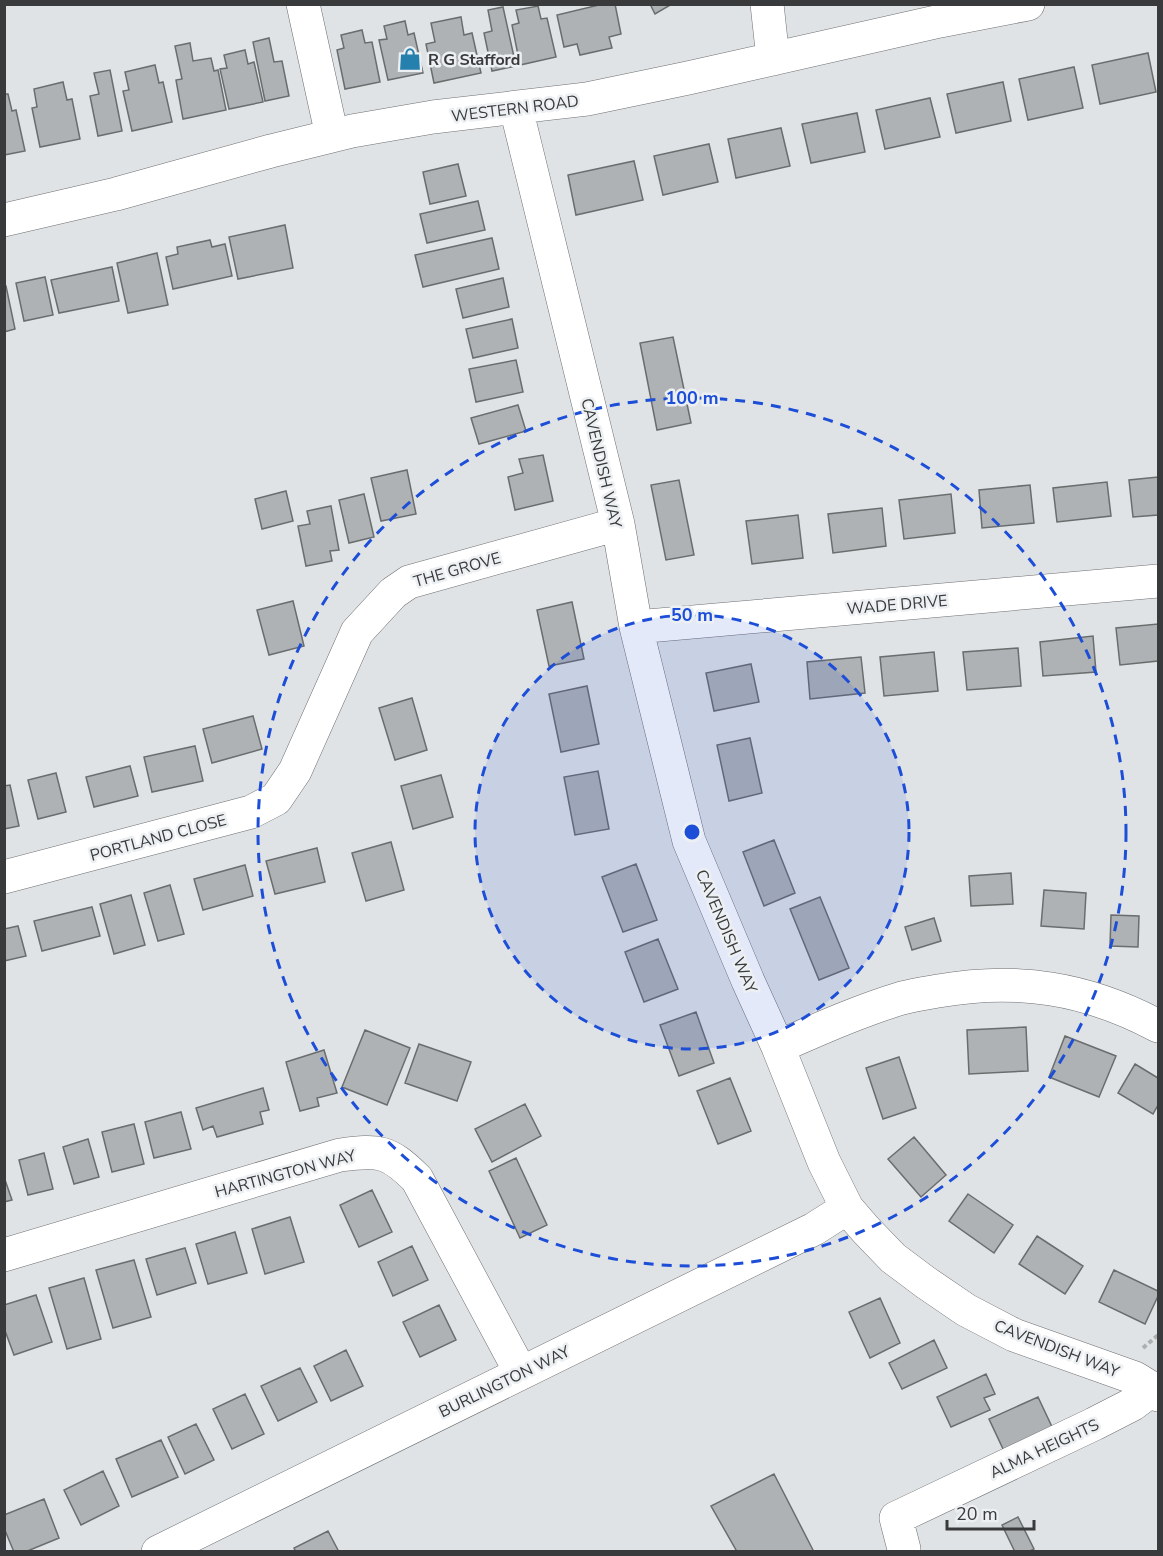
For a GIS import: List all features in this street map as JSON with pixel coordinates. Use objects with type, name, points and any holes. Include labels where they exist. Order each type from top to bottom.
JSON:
[{"type":"street","points":[[303,4],[332,136]]},
{"type":"street","points":[[767,4],[773,59]]},
{"type":"street","name":"WESTERN ROAD","points":[[4,220],[116,194],[250,156],[332,136],[433,117],[587,99],[940,21],[1028,4]]},
{"type":"street","name":"CAVENDISH WAY","points":[[516,108],[618,524],[636,627],[689,841],[778,1047],[824,1162],[847,1208],[893,1258],[925,1282],[966,1310],[1014,1335],[1135,1378],[1156,1392]]},
{"type":"street","name":"THE GROVE","points":[[295,771],[357,632],[393,593],[409,582],[618,524]]},
{"type":"street","name":"WADE DRIVE","points":[[636,627],[1158,581]]},
{"type":"street","name":"PORTLAND CLOSE","points":[[4,877],[251,812],[276,799],[295,771]]},
{"type":"street","points":[[778,1047],[836,1022],[904,997],[972,986],[1054,988],[1111,1004],[1158,1026]]},
{"type":"street","name":"HARTINGTON WAY","points":[[4,1255],[340,1155],[380,1152],[399,1162],[417,1179],[521,1373]]},
{"type":"street","name":"BURLINGTON WAY","points":[[158,1551],[814,1229],[847,1208]]},
{"type":"street","name":"ALMA HEIGHTS","points":[[904,1549],[896,1518],[1156,1392]]},
{"type":"building","points":[[603,4],[615,4],[621,34],[609,37],[612,48],[580,55],[577,44],[564,47],[557,15]]},
{"type":"building","points":[[650,4],[672,4],[655,14]]},
{"type":"building","points":[[538,6],[541,19],[547,18],[556,57],[520,65],[512,25],[519,23],[516,10]]},
{"type":"building","points":[[503,7],[516,66],[492,71],[484,33],[492,31],[488,10]]},
{"type":"building","points":[[461,17],[464,35],[472,33],[481,73],[434,83],[426,44],[435,42],[431,23]]},
{"type":"building","points":[[405,21],[408,35],[414,33],[423,73],[388,80],[379,40],[387,39],[384,26]]},
{"type":"building","points":[[362,30],[365,43],[372,42],[380,82],[345,89],[337,50],[344,48],[341,35]]},
{"type":"building","points":[[269,38],[274,62],[282,61],[289,96],[265,101],[253,42]]},
{"type":"building","points":[[190,43],[193,61],[211,58],[214,71],[218,70],[226,110],[183,119],[176,80],[182,79],[175,46]]},
{"type":"building","points":[[245,50],[248,64],[254,62],[263,102],[229,109],[220,69],[227,68],[224,55]]},
{"type":"building","points":[[1148,53],[1156,92],[1100,104],[1092,65]]},
{"type":"building","points":[[155,65],[159,83],[163,82],[172,122],[132,131],[123,91],[129,90],[125,72]]},
{"type":"building","points":[[1074,67],[1083,108],[1028,120],[1019,79]]},
{"type":"building","points":[[110,70],[122,131],[98,136],[90,96],[99,94],[94,73]]},
{"type":"building","points":[[63,82],[67,100],[72,99],[80,139],[40,147],[32,108],[37,107],[34,89]]},
{"type":"building","points":[[1003,82],[1011,121],[956,133],[947,94]]},
{"type":"building","points":[[4,94],[8,94],[12,111],[16,110],[25,151],[4,155]]},
{"type":"building","points":[[930,98],[940,137],[885,149],[876,110]]},
{"type":"building","points":[[857,113],[865,152],[811,163],[802,124]]},
{"type":"building","points":[[781,128],[790,166],[736,178],[728,139]]},
{"type":"building","points":[[709,144],[718,182],[663,195],[654,156]]},
{"type":"building","points":[[634,161],[643,200],[576,215],[568,175]]},
{"type":"building","points":[[458,164],[466,196],[430,204],[423,172]]},
{"type":"building","points":[[478,201],[485,230],[427,243],[420,214]]},
{"type":"building","points":[[285,225],[293,268],[238,279],[229,237]]},
{"type":"building","points":[[492,238],[499,269],[423,287],[415,255]]},
{"type":"building","points":[[210,240],[212,247],[225,244],[232,276],[173,289],[166,257],[178,254],[177,247]]},
{"type":"building","points":[[157,253],[168,305],[128,313],[117,263]]},
{"type":"building","points":[[112,267],[119,301],[59,313],[51,280]]},
{"type":"building","points":[[45,277],[53,315],[24,321],[16,283]]},
{"type":"building","points":[[503,278],[509,307],[463,318],[456,289]]},
{"type":"building","points":[[4,286],[6,286],[15,329],[4,332]]},
{"type":"building","points":[[512,319],[518,348],[473,358],[466,329]]},
{"type":"building","points":[[673,337],[691,423],[657,430],[640,343]]},
{"type":"building","points":[[516,360],[523,392],[476,402],[469,369]]},
{"type":"building","points":[[518,405],[526,431],[479,444],[471,418]]},
{"type":"building","points":[[543,455],[553,501],[515,510],[508,477],[523,473],[519,459]]},
{"type":"building","points":[[407,470],[416,514],[381,521],[371,478]]},
{"type":"building","points":[[1158,477],[1158,515],[1133,517],[1129,480]]},
{"type":"building","points":[[679,480],[694,555],[666,560],[651,485]]},
{"type":"building","points":[[1107,482],[1111,516],[1057,522],[1053,488]]},
{"type":"building","points":[[1030,485],[1034,523],[982,528],[979,490]]},
{"type":"building","points":[[286,491],[293,521],[262,529],[255,499]]},
{"type":"building","points":[[364,494],[374,537],[349,543],[339,500]]},
{"type":"building","points":[[951,494],[955,533],[904,539],[899,500]]},
{"type":"building","points":[[331,506],[339,550],[330,551],[332,561],[306,566],[298,526],[310,524],[307,511]]},
{"type":"building","points":[[882,508],[886,546],[833,553],[828,514]]},
{"type":"building","points":[[798,515],[803,558],[752,564],[746,521]]},
{"type":"building","points":[[293,601],[304,646],[269,655],[257,610]]},
{"type":"building","points":[[572,602],[584,659],[549,666],[537,610]]},
{"type":"building","points":[[1158,624],[1158,661],[1120,665],[1116,628]]},
{"type":"building","points":[[1093,636],[1096,672],[1043,676],[1040,642]]},
{"type":"building","points":[[1018,648],[1021,686],[967,690],[963,652]]},
{"type":"building","points":[[934,652],[938,691],[884,696],[880,657]]},
{"type":"building","points":[[861,657],[865,693],[810,699],[807,662]]},
{"type":"building","points":[[751,664],[759,702],[714,711],[706,673]]},
{"type":"building","points":[[587,686],[599,744],[561,752],[549,694]]},
{"type":"building","points":[[412,698],[427,750],[395,760],[379,708]]},
{"type":"building","points":[[253,716],[262,749],[212,763],[203,729]]},
{"type":"building","points":[[750,738],[762,793],[729,801],[717,745]]},
{"type":"building","points":[[195,746],[203,781],[152,792],[144,757]]},
{"type":"building","points":[[130,766],[138,796],[94,807],[86,777]]},
{"type":"building","points":[[598,771],[609,829],[575,835],[564,777]]},
{"type":"building","points":[[56,773],[66,812],[38,819],[28,780]]},
{"type":"building","points":[[441,775],[453,817],[413,829],[401,786]]},
{"type":"building","points":[[10,785],[19,826],[4,829],[4,786]]},
{"type":"building","points":[[774,840],[795,893],[764,906],[743,852]]},
{"type":"building","points":[[391,842],[404,890],[366,901],[352,853]]},
{"type":"building","points":[[317,848],[325,882],[275,894],[266,861]]},
{"type":"building","points":[[636,864],[657,920],[623,932],[602,877]]},
{"type":"building","points":[[245,865],[253,896],[203,910],[194,879]]},
{"type":"building","points":[[1011,873],[1013,904],[971,906],[969,876]]},
{"type":"building","points":[[170,885],[184,934],[158,941],[144,893]]},
{"type":"building","points":[[1044,890],[1086,893],[1084,929],[1041,926]]},
{"type":"building","points":[[131,895],[145,945],[114,954],[100,904]]},
{"type":"building","points":[[820,897],[849,968],[819,980],[790,909]]},
{"type":"building","points":[[92,907],[100,936],[42,951],[34,921]]},
{"type":"building","points":[[1111,915],[1139,916],[1138,947],[1110,946]]},
{"type":"building","points":[[934,918],[941,941],[912,950],[905,927]]},
{"type":"building","points":[[18,926],[26,956],[4,961],[4,929]]},
{"type":"building","points":[[658,939],[678,989],[644,1002],[625,952]]},
{"type":"building","points":[[696,1012],[714,1063],[679,1076],[660,1025]]},
{"type":"building","points":[[1026,1027],[1028,1071],[969,1074],[967,1030]]},
{"type":"building","points":[[365,1030],[410,1048],[387,1105],[342,1087]]},
{"type":"building","points":[[1065,1036],[1116,1056],[1099,1097],[1049,1077]]},
{"type":"building","points":[[419,1044],[471,1062],[457,1101],[405,1083]]},
{"type":"building","points":[[324,1050],[337,1093],[317,1098],[319,1106],[300,1111],[286,1062]]},
{"type":"building","points":[[899,1057],[916,1108],[883,1119],[866,1068]]},
{"type":"building","points":[[1135,1064],[1158,1078],[1158,1105],[1153,1114],[1118,1093]]},
{"type":"building","points":[[730,1078],[751,1131],[718,1144],[697,1091]]},
{"type":"building","points":[[263,1088],[269,1110],[260,1112],[263,1124],[217,1137],[213,1126],[203,1130],[196,1108]]},
{"type":"building","points":[[525,1104],[541,1136],[492,1162],[475,1129]]},
{"type":"building","points":[[181,1112],[191,1149],[154,1158],[145,1122]]},
{"type":"building","points":[[134,1124],[144,1164],[112,1172],[102,1132]]},
{"type":"building","points":[[914,1137],[946,1175],[921,1197],[888,1159]]},
{"type":"building","points":[[88,1139],[99,1177],[74,1184],[63,1147]]},
{"type":"building","points":[[44,1153],[53,1189],[28,1195],[19,1160]]},
{"type":"building","points":[[516,1158],[547,1225],[520,1238],[489,1171]]},
{"type":"building","points":[[4,1177],[12,1200],[4,1202]]},
{"type":"building","points":[[372,1190],[392,1232],[359,1247],[340,1205]]},
{"type":"building","points":[[968,1194],[1013,1225],[994,1253],[949,1221]]},
{"type":"building","points":[[290,1217],[304,1262],[265,1274],[252,1229]]},
{"type":"building","points":[[235,1232],[247,1273],[208,1284],[196,1244]]},
{"type":"building","points":[[1037,1236],[1083,1266],[1065,1294],[1019,1264]]},
{"type":"building","points":[[412,1246],[428,1280],[393,1296],[378,1262]]},
{"type":"building","points":[[185,1248],[196,1283],[157,1295],[146,1259]]},
{"type":"building","points":[[134,1260],[151,1317],[113,1328],[96,1270]]},
{"type":"building","points":[[1114,1270],[1158,1291],[1158,1296],[1145,1324],[1099,1302]]},
{"type":"building","points":[[84,1278],[101,1339],[67,1349],[49,1288]]},
{"type":"building","points":[[36,1295],[52,1342],[14,1355],[4,1328],[4,1305]]},
{"type":"building","points":[[880,1298],[900,1343],[870,1358],[849,1312]]},
{"type":"building","points":[[439,1305],[456,1340],[420,1357],[403,1322]]},
{"type":"building","points":[[934,1340],[947,1368],[902,1389],[889,1363]]},
{"type":"building","points":[[346,1350],[363,1386],[331,1401],[314,1366]]},
{"type":"building","points":[[300,1368],[317,1402],[278,1421],[261,1386]]},
{"type":"building","points":[[986,1374],[995,1394],[984,1398],[990,1410],[951,1427],[937,1397]]},
{"type":"building","points":[[245,1394],[264,1434],[232,1449],[213,1409]]},
{"type":"building","points":[[1038,1397],[1053,1429],[1004,1451],[989,1419]]},
{"type":"building","points":[[196,1424],[214,1460],[185,1474],[168,1437]]},
{"type":"building","points":[[161,1440],[178,1477],[132,1497],[116,1459]]},
{"type":"building","points":[[103,1471],[119,1506],[81,1525],[64,1490]]},
{"type":"building","points":[[774,1474],[814,1552],[732,1552],[736,1550],[711,1506]]},
{"type":"building","points":[[44,1499],[59,1538],[25,1552],[14,1552],[4,1528],[4,1515]]},
{"type":"building","points":[[1018,1517],[1034,1549],[1028,1552],[1015,1552],[1002,1525]]},
{"type":"building","points":[[328,1531],[339,1552],[296,1552],[294,1548]]},
{"type":"place","name":"R G Stafford","points":[[410,59]]}]
